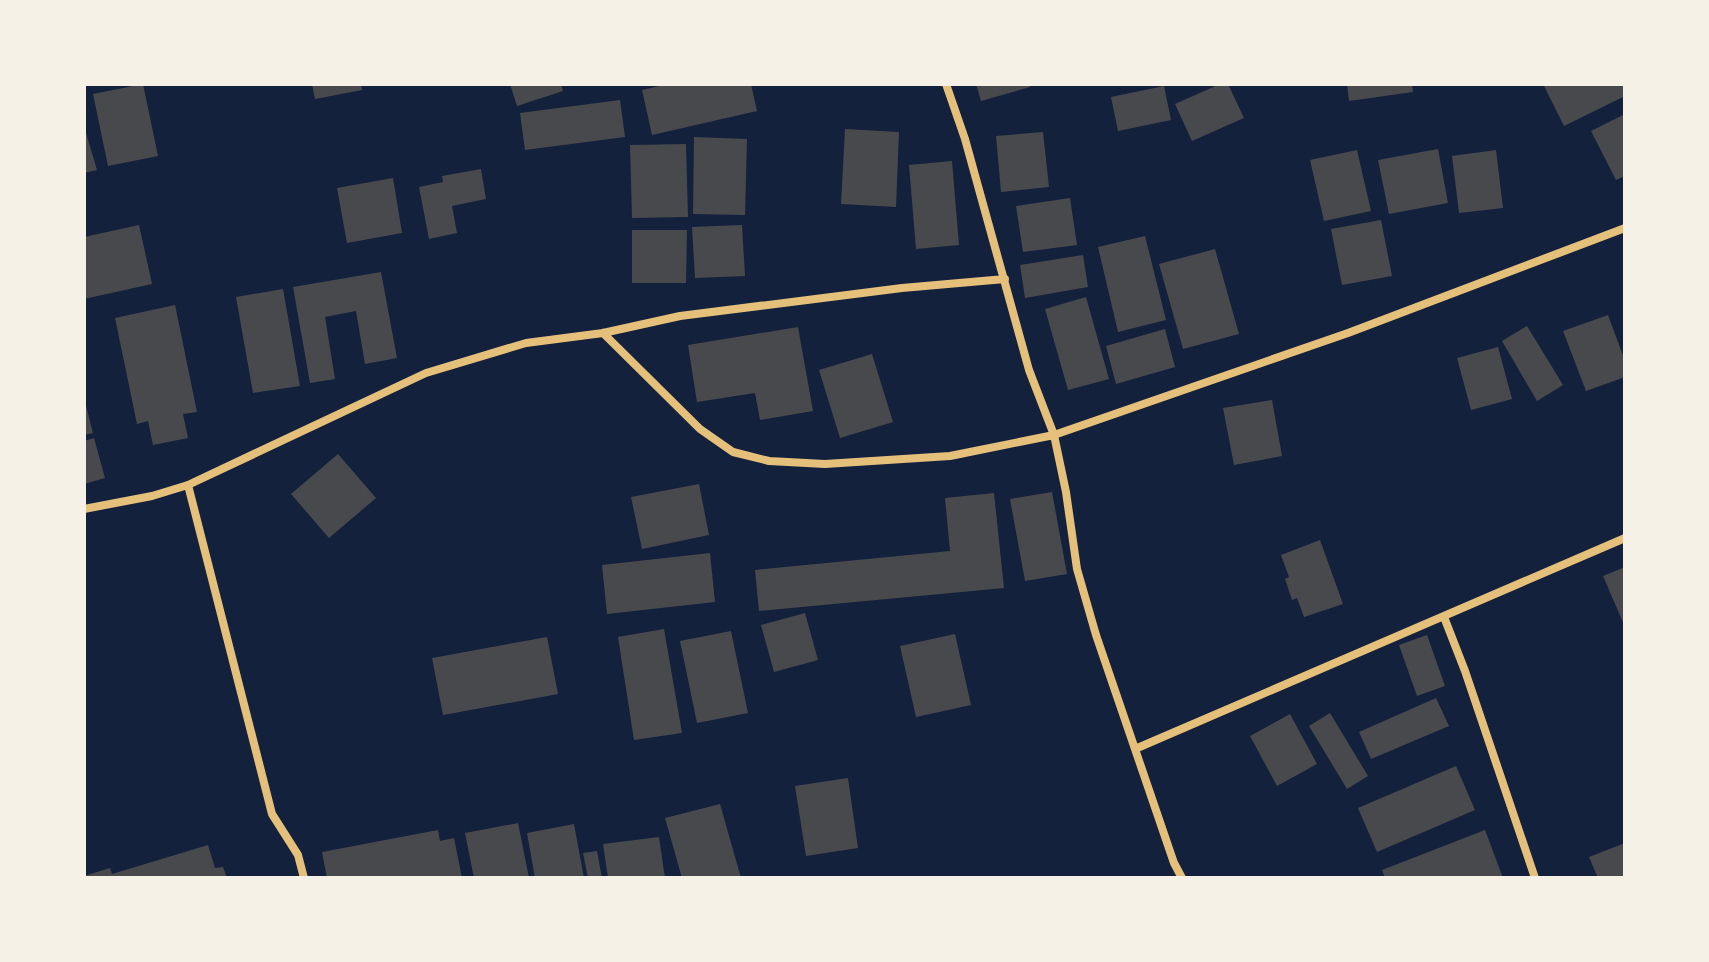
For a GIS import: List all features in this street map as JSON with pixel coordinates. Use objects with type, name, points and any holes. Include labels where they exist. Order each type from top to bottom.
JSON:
[{"type":"street","points":[[946,84],[965,139],[1029,370],[1054,435],[1077,569],[1135,749],[1182,878]]},
{"type":"street","points":[[603,333],[700,429],[733,452],[769,461],[825,464],[950,456],[1054,435],[1348,333],[1625,228]]},
{"type":"street","points":[[84,509],[152,496],[188,485],[426,373],[526,343],[603,333],[680,316],[902,288],[1005,279]]},
{"type":"street","points":[[188,485],[272,814],[298,855],[304,878]]},
{"type":"street","points":[[1135,749],[1625,538]]},
{"type":"street","points":[[1444,617],[1535,878]]},
{"type":"building","points":[[143,84],[158,156],[108,166],[93,94]]},
{"type":"building","points":[[312,84],[361,84],[362,90],[315,99]]},
{"type":"building","points":[[510,84],[561,84],[563,91],[517,106]]},
{"type":"building","points":[[668,84],[751,84],[757,111],[652,135],[642,90]]},
{"type":"building","points":[[976,84],[1029,84],[1030,87],[981,101]]},
{"type":"building","points":[[1220,84],[1228,84],[1244,118],[1192,141],[1175,104]]},
{"type":"building","points":[[1347,84],[1412,84],[1413,92],[1349,101]]},
{"type":"building","points":[[1543,84],[1625,84],[1625,96],[1564,126]]},
{"type":"building","points":[[1164,86],[1171,120],[1118,131],[1111,97]]},
{"type":"building","points":[[620,100],[625,137],[525,150],[520,113]]},
{"type":"building","points":[[1625,114],[1625,176],[1616,180],[1591,131]]},
{"type":"building","points":[[84,126],[97,170],[84,173]]},
{"type":"building","points":[[845,129],[899,132],[896,207],[841,204]]},
{"type":"building","points":[[1043,132],[1049,187],[1001,192],[996,136]]},
{"type":"building","points":[[694,137],[747,139],[745,215],[693,214]]},
{"type":"building","points":[[686,144],[688,217],[632,218],[630,145]]},
{"type":"building","points":[[1438,149],[1448,203],[1389,214],[1378,160]]},
{"type":"building","points":[[1357,150],[1371,211],[1324,221],[1310,160]]},
{"type":"building","points":[[1496,150],[1503,208],[1459,213],[1452,156]]},
{"type":"building","points":[[952,161],[959,245],[916,249],[909,165]]},
{"type":"building","points":[[481,169],[486,199],[452,206],[457,233],[429,239],[419,187],[443,182],[442,176]]},
{"type":"building","points":[[393,178],[402,233],[347,243],[337,188]]},
{"type":"building","points":[[1070,198],[1077,245],[1023,252],[1016,206]]},
{"type":"building","points":[[1381,220],[1392,276],[1342,285],[1331,229]]},
{"type":"building","points":[[139,225],[152,284],[84,299],[84,237]]},
{"type":"building","points":[[742,225],[745,276],[695,278],[692,227]]},
{"type":"building","points":[[632,230],[687,230],[686,283],[632,283]]},
{"type":"building","points":[[1145,236],[1166,320],[1118,332],[1098,247]]},
{"type":"building","points":[[1215,249],[1239,334],[1183,349],[1159,264]]},
{"type":"building","points":[[1083,255],[1088,287],[1025,298],[1020,265]]},
{"type":"building","points":[[381,272],[397,358],[365,364],[356,311],[325,317],[335,379],[310,383],[293,287]]},
{"type":"building","points":[[283,289],[300,386],[253,393],[236,297]]},
{"type":"building","points":[[1086,297],[1109,379],[1068,390],[1045,309]]},
{"type":"building","points":[[175,305],[197,412],[183,414],[188,438],[153,445],[148,421],[137,424],[115,318]]},
{"type":"building","points":[[1608,315],[1625,361],[1625,377],[1586,391],[1563,331]]},
{"type":"building","points":[[1527,326],[1563,385],[1537,401],[1502,341]]},
{"type":"building","points":[[798,327],[813,411],[760,420],[755,393],[697,402],[688,345]]},
{"type":"building","points":[[1165,329],[1175,367],[1116,384],[1106,346]]},
{"type":"building","points":[[1498,347],[1512,399],[1471,410],[1457,358]]},
{"type":"building","points":[[872,354],[893,422],[840,438],[819,370]]},
{"type":"building","points":[[84,398],[93,433],[84,435]]},
{"type":"building","points":[[1272,400],[1282,456],[1234,465],[1223,408]]},
{"type":"building","points":[[94,438],[105,478],[84,484],[84,441]]},
{"type":"building","points":[[338,454],[376,498],[329,538],[291,494]]},
{"type":"building","points":[[699,484],[709,535],[642,549],[631,497]]},
{"type":"building","points":[[1052,492],[1067,574],[1025,581],[1010,499]]},
{"type":"building","points":[[994,493],[1004,588],[759,611],[755,570],[950,551],[945,498]]},
{"type":"building","points":[[1320,540],[1343,604],[1304,617],[1297,598],[1292,600],[1285,579],[1289,577],[1281,555]]},
{"type":"building","points":[[710,553],[715,602],[607,614],[602,565]]},
{"type":"building","points":[[1625,567],[1625,627],[1603,576]]},
{"type":"building","points":[[805,613],[818,660],[774,672],[761,625]]},
{"type":"building","points":[[664,629],[682,733],[634,740],[618,637]]},
{"type":"building","points":[[731,631],[748,713],[697,723],[680,641]]},
{"type":"building","points":[[955,634],[971,705],[916,717],[900,646]]},
{"type":"building","points":[[1427,635],[1445,686],[1417,696],[1399,645]]},
{"type":"building","points":[[547,637],[558,694],[443,715],[432,658]]},
{"type":"building","points":[[1436,698],[1449,726],[1371,759],[1359,732]]},
{"type":"building","points":[[1330,713],[1368,776],[1347,789],[1309,726]]},
{"type":"building","points":[[1290,714],[1317,764],[1277,786],[1250,736]]},
{"type":"building","points":[[1456,766],[1475,810],[1377,852],[1358,808]]},
{"type":"building","points":[[848,778],[858,848],[806,856],[795,786]]},
{"type":"building","points":[[720,804],[741,878],[682,878],[665,818]]},
{"type":"building","points":[[518,823],[529,878],[474,878],[465,833]]},
{"type":"building","points":[[574,824],[584,878],[535,878],[527,833]]},
{"type":"building","points":[[438,830],[440,841],[454,838],[462,878],[327,878],[322,852]]},
{"type":"building","points":[[1485,830],[1503,878],[1385,878],[1382,870]]},
{"type":"building","points":[[659,837],[665,878],[608,878],[603,844]]},
{"type":"building","points":[[1625,843],[1625,878],[1598,878],[1589,857]]},
{"type":"building","points":[[208,845],[215,868],[223,867],[227,878],[84,878],[110,868],[112,874]]},
{"type":"building","points":[[597,851],[602,878],[588,878],[583,853]]}]
